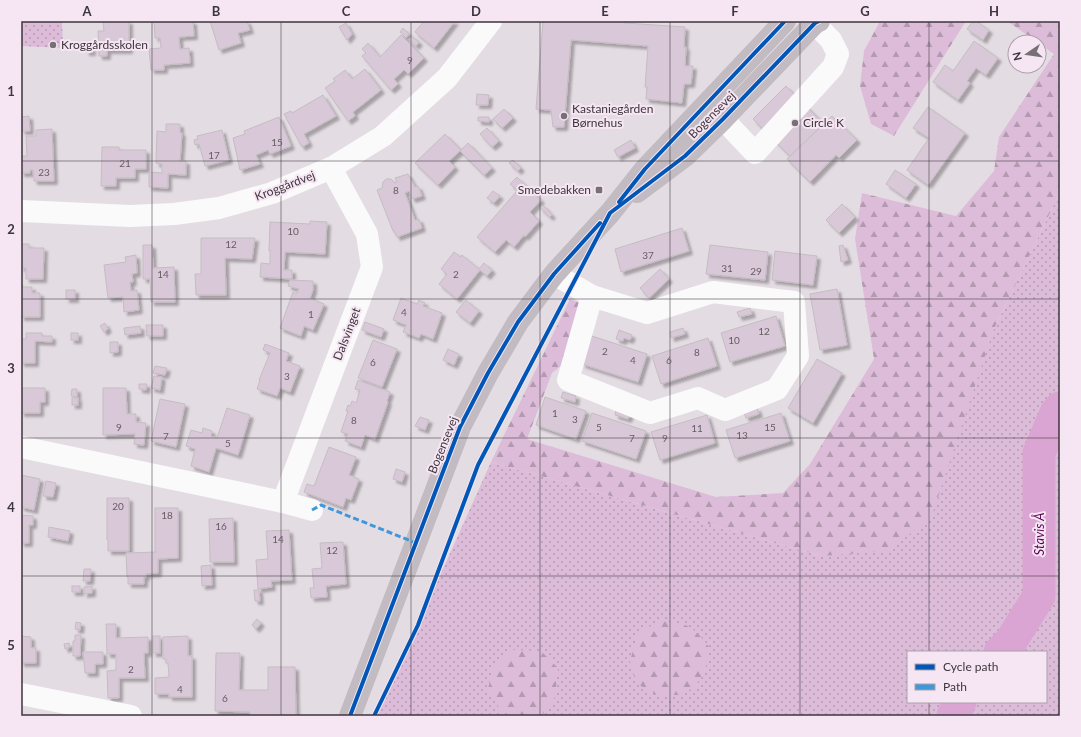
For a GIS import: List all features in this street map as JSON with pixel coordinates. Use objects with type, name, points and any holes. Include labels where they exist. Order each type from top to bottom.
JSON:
[{"type":"main road","name":"Bogensevej","points":[[350,716],[460,428],[488,373],[518,322],[554,274],[610,213],[645,169],[785,21]]},
{"type":"main road","name":"Bogensevej","points":[[610,213],[685,156],[723,119],[816,22]]},
{"type":"street","name":"Kroggårdvej","points":[[21,211],[130,216],[174,214],[219,208],[272,193],[331,168],[383,136],[447,78],[491,21]]},
{"type":"street","points":[[723,119],[755,153],[833,68],[838,54],[831,40],[816,22]]},
{"type":"street","name":"Dalsvinget","points":[[283,502],[372,267],[367,234],[331,168]]},
{"type":"street","points":[[554,274],[592,296],[647,312],[713,292],[794,302],[798,356],[777,389],[724,410],[698,398],[650,413],[568,380],[592,296]]},
{"type":"street","points":[[21,448],[283,502],[312,510]]},
{"type":"street","points":[[21,694],[131,716]]},
{"type":"green space","points":[[21,21],[62,21],[63,48],[21,46]]},
{"type":"green space","points":[[880,21],[966,21],[894,136],[871,124],[860,86],[864,51]]},
{"type":"green space","points":[[1007,21],[1060,21],[1060,192],[994,329],[931,518],[887,551],[821,556],[491,462],[570,299],[582,304],[562,365],[552,373],[527,439],[716,497],[783,493],[810,464],[874,359],[855,239],[862,193],[956,216],[994,171],[999,137],[1041,74],[1047,74],[1047,65],[1054,54],[1047,49],[1047,34],[1026,34]]},
{"type":"green space","points":[[1060,192],[1060,716],[377,716],[491,462],[821,556],[994,329]]},
{"type":"green space","points":[[660,621],[688,626],[698,634],[709,647],[706,669],[694,688],[677,695],[656,695],[636,683],[630,661],[638,633]]},
{"type":"green space","points":[[513,650],[541,651],[558,668],[555,697],[542,715],[516,716],[501,711],[488,689],[493,668]]},
{"type":"building","points":[[103,21],[129,21],[129,50],[107,50],[107,56],[99,56],[98,31],[104,31]]},
{"type":"building","points":[[154,21],[193,21],[194,36],[179,37],[180,49],[189,48],[190,63],[164,65],[164,70],[151,70],[149,49],[161,48],[160,38],[155,38]]},
{"type":"building","points":[[210,21],[247,21],[250,30],[238,33],[241,43],[219,50]]},
{"type":"building","points":[[424,21],[455,21],[434,48],[415,32]]},
{"type":"building","points":[[543,21],[625,21],[625,23],[685,27],[685,66],[693,66],[691,84],[684,84],[682,103],[646,99],[647,87],[645,87],[648,46],[571,40],[564,127],[553,127],[551,110],[536,109]]},
{"type":"building","points":[[973,21],[976,21],[989,30],[983,40],[967,29]]},
{"type":"building","points":[[346,23],[352,34],[347,40],[339,27]]},
{"type":"building","points":[[403,28],[409,34],[406,38],[400,32]]},
{"type":"building","points":[[401,35],[424,58],[408,74],[404,70],[394,79],[398,84],[391,90],[362,56],[366,53],[362,49],[368,43],[380,57]]},
{"type":"building","points":[[412,36],[419,42],[416,46],[409,40]]},
{"type":"building","points":[[974,41],[998,58],[986,75],[976,68],[967,81],[970,83],[958,100],[933,82],[945,65],[953,71]]},
{"type":"building","points":[[86,48],[92,48],[92,52],[86,52]]},
{"type":"building","points":[[365,69],[381,90],[353,112],[355,116],[348,121],[325,88],[335,81],[333,79],[345,70],[352,79]]},
{"type":"building","points":[[786,86],[824,124],[790,156],[753,119]]},
{"type":"building","points":[[477,94],[489,95],[488,105],[476,105]]},
{"type":"building","points":[[323,95],[336,116],[304,134],[309,143],[302,147],[284,114],[291,111],[292,113]]},
{"type":"building","points":[[928,107],[965,133],[928,185],[907,170],[929,138],[913,128]]},
{"type":"building","points":[[504,109],[513,118],[502,128],[493,119]]},
{"type":"building","points":[[29,116],[30,131],[22,131],[21,117]]},
{"type":"building","points":[[832,116],[857,140],[839,158],[836,155],[810,182],[787,159]]},
{"type":"building","points":[[279,117],[291,146],[270,154],[268,150],[256,155],[260,164],[240,170],[233,138],[245,134],[244,131]]},
{"type":"building","points":[[478,117],[489,117],[489,122],[478,121]]},
{"type":"building","points":[[166,124],[180,124],[180,132],[182,133],[180,161],[186,161],[186,175],[168,174],[168,188],[149,187],[149,172],[162,173],[162,164],[156,163],[157,131],[166,132]]},
{"type":"building","points":[[487,128],[499,141],[492,147],[480,134]]},
{"type":"building","points":[[52,129],[54,181],[34,181],[33,170],[30,170],[30,173],[21,173],[21,156],[27,156],[26,136],[36,136],[36,130]]},
{"type":"building","points":[[222,130],[229,160],[205,166],[199,144],[195,145],[194,140],[198,139],[197,136]]},
{"type":"building","points":[[445,134],[461,150],[449,161],[455,167],[438,185],[415,163]]},
{"type":"building","points":[[631,140],[635,148],[618,157],[614,150]]},
{"type":"building","points":[[468,143],[492,168],[484,175],[460,151]]},
{"type":"building","points":[[102,147],[119,147],[119,150],[146,150],[146,169],[135,169],[135,178],[116,178],[116,186],[101,186]]},
{"type":"building","points":[[513,160],[521,168],[518,171],[509,163]]},
{"type":"building","points":[[895,170],[916,184],[906,198],[886,184]]},
{"type":"building","points":[[408,174],[415,187],[418,186],[422,196],[412,199],[409,191],[405,193],[415,220],[419,219],[422,228],[397,237],[393,231],[377,190],[382,188],[383,182],[386,179],[391,179],[395,183],[397,182],[395,178]]},
{"type":"building","points":[[517,177],[541,200],[530,212],[539,221],[514,247],[506,240],[495,252],[477,237],[516,192],[517,194],[519,192],[510,184]]},
{"type":"building","points":[[493,191],[500,196],[494,203],[487,198]]},
{"type":"building","points":[[842,204],[855,217],[839,233],[826,220]]},
{"type":"building","points":[[543,205],[552,215],[550,217],[540,208]]},
{"type":"building","points":[[310,221],[327,222],[325,254],[285,252],[284,270],[292,270],[292,279],[260,277],[261,263],[270,264],[270,222],[310,224]]},
{"type":"building","points":[[682,228],[689,251],[621,272],[615,249]]},
{"type":"building","points":[[201,238],[255,238],[252,259],[225,258],[226,295],[196,295],[195,274],[201,274]]},
{"type":"building","points":[[21,244],[29,244],[29,248],[44,248],[43,279],[26,279],[26,268],[21,268]]},
{"type":"building","points":[[143,245],[152,245],[153,268],[174,267],[175,302],[151,302],[150,279],[143,279]]},
{"type":"building","points":[[710,245],[768,252],[765,280],[706,274]]},
{"type":"building","points":[[843,245],[848,260],[841,262],[839,246]]},
{"type":"building","points":[[775,251],[817,256],[813,285],[772,280]]},
{"type":"building","points":[[454,252],[461,257],[462,255],[479,269],[484,263],[492,270],[487,276],[480,270],[457,299],[439,284],[447,274],[441,269]]},
{"type":"building","points":[[136,255],[137,273],[132,274],[133,282],[130,282],[131,291],[137,290],[139,310],[124,312],[123,297],[108,298],[104,265],[126,262],[125,257]]},
{"type":"building","points":[[660,269],[669,279],[649,298],[640,288]]},
{"type":"building","points":[[290,280],[313,281],[313,290],[310,298],[324,304],[313,330],[304,326],[301,336],[280,328],[293,292],[296,294],[299,289],[288,286]]},
{"type":"building","points":[[21,285],[23,285],[22,287],[32,287],[32,293],[40,293],[40,317],[21,317]]},
{"type":"building","points":[[837,289],[847,345],[820,350],[810,294]]},
{"type":"building","points":[[66,290],[75,290],[75,299],[66,299]]},
{"type":"building","points":[[401,298],[417,304],[419,300],[425,303],[423,306],[442,313],[433,339],[421,334],[419,338],[403,332],[406,325],[393,320]]},
{"type":"building","points":[[466,300],[479,311],[470,323],[456,312]]},
{"type":"building","points":[[750,308],[752,314],[739,317],[737,312]]},
{"type":"building","points":[[776,316],[785,346],[730,362],[721,333]]},
{"type":"building","points":[[365,322],[384,329],[381,337],[362,330]]},
{"type":"building","points":[[105,323],[108,329],[104,332],[100,326]]},
{"type":"building","points":[[146,325],[163,325],[163,336],[147,336]]},
{"type":"building","points":[[140,326],[141,333],[125,335],[124,328]]},
{"type":"building","points":[[683,328],[685,334],[671,338],[670,332]]},
{"type":"building","points":[[619,330],[632,335],[630,340],[624,338],[623,341],[616,339]]},
{"type":"building","points":[[26,333],[42,333],[42,336],[52,336],[52,342],[35,341],[35,363],[21,363],[21,339],[26,339]]},
{"type":"building","points":[[71,333],[78,333],[78,340],[71,340]]},
{"type":"building","points":[[592,336],[647,354],[638,382],[582,364]]},
{"type":"building","points":[[708,338],[717,366],[661,384],[652,356]]},
{"type":"building","points":[[373,340],[397,349],[382,387],[358,378]]},
{"type":"building","points":[[110,342],[118,342],[118,352],[110,353]]},
{"type":"building","points":[[265,344],[289,353],[286,361],[300,366],[290,392],[280,388],[277,396],[257,389],[270,353],[263,350]]},
{"type":"building","points":[[448,349],[459,354],[454,365],[443,360]]},
{"type":"building","points":[[817,359],[842,373],[813,423],[788,408]]},
{"type":"building","points":[[155,366],[167,368],[165,375],[153,373]]},
{"type":"building","points":[[154,376],[162,377],[160,390],[151,388]]},
{"type":"building","points":[[358,380],[390,392],[375,439],[365,435],[361,447],[345,441],[348,434],[341,432],[348,411],[346,411],[348,405],[350,406],[352,401],[356,403],[360,390],[355,389]]},
{"type":"building","points":[[139,384],[147,384],[146,390],[139,389]]},
{"type":"building","points":[[21,388],[45,388],[45,402],[40,402],[40,413],[21,413]]},
{"type":"building","points":[[103,388],[126,388],[127,414],[136,414],[136,422],[146,423],[144,445],[134,444],[135,434],[103,435]]},
{"type":"building","points":[[72,389],[77,389],[77,397],[71,396]]},
{"type":"building","points":[[563,392],[576,396],[575,402],[561,398]]},
{"type":"building","points":[[545,397],[586,411],[576,439],[536,425]]},
{"type":"building","points":[[72,398],[78,398],[78,405],[72,405]]},
{"type":"building","points":[[160,399],[185,404],[176,447],[151,441]]},
{"type":"building","points":[[227,408],[250,415],[238,455],[216,448],[209,472],[191,466],[195,449],[186,446],[191,430],[202,433],[203,428],[212,431],[211,436],[217,438]]},
{"type":"building","points":[[757,408],[759,414],[746,418],[744,412]]},
{"type":"building","points":[[616,410],[630,414],[628,419],[615,415]]},
{"type":"building","points":[[592,413],[646,431],[636,459],[582,441]]},
{"type":"building","points":[[781,413],[790,441],[735,458],[726,430]]},
{"type":"building","points":[[707,415],[715,443],[660,460],[651,432]]},
{"type":"building","points":[[420,417],[429,420],[425,430],[415,426]]},
{"type":"building","points":[[329,447],[356,457],[349,475],[359,479],[351,500],[346,498],[343,507],[304,492],[307,484],[314,486]]},
{"type":"building","points":[[396,469],[405,472],[402,482],[393,479]]},
{"type":"building","points":[[21,475],[40,479],[34,510],[21,507]]},
{"type":"building","points":[[46,481],[56,483],[53,497],[43,496]]},
{"type":"building","points":[[107,498],[129,498],[129,551],[108,551]]},
{"type":"building","points":[[155,508],[178,508],[178,558],[158,559],[158,573],[146,574],[146,577],[144,577],[144,584],[128,584],[126,553],[157,552],[155,551]]},
{"type":"building","points":[[21,515],[33,516],[33,525],[29,525],[29,543],[21,543]]},
{"type":"building","points":[[233,518],[234,562],[210,562],[209,519]]},
{"type":"building","points":[[49,527],[70,531],[68,541],[48,537]]},
{"type":"building","points":[[289,530],[292,580],[271,581],[272,587],[258,589],[256,560],[268,559],[266,531]]},
{"type":"building","points":[[343,542],[346,584],[326,586],[327,597],[311,598],[310,588],[314,588],[312,569],[322,568],[320,543]]},
{"type":"building","points":[[211,565],[212,585],[202,586],[201,566]]},
{"type":"building","points":[[84,569],[91,569],[90,581],[83,581]]},
{"type":"building","points":[[72,586],[80,586],[80,592],[72,592]]},
{"type":"building","points":[[92,586],[92,593],[84,594],[84,587]]},
{"type":"building","points":[[254,590],[259,590],[260,601],[255,601]]},
{"type":"building","points":[[257,619],[261,623],[256,629],[252,625]]},
{"type":"building","points":[[76,622],[81,623],[80,630],[75,629]]},
{"type":"building","points":[[106,624],[116,624],[116,638],[148,637],[148,653],[144,653],[145,678],[119,678],[119,698],[108,698],[107,671],[116,670],[116,654],[107,654]]},
{"type":"building","points":[[75,635],[81,635],[80,656],[73,656],[73,641],[75,641]]},
{"type":"building","points":[[21,636],[31,637],[31,648],[36,648],[36,663],[21,663]]},
{"type":"building","points":[[153,636],[160,636],[160,653],[153,653]]},
{"type":"building","points":[[188,636],[188,656],[192,656],[192,697],[169,697],[169,694],[155,694],[155,678],[169,677],[168,663],[166,663],[166,659],[163,659],[163,637]]},
{"type":"building","points":[[69,643],[70,647],[65,649],[64,644]]},
{"type":"building","points":[[83,652],[103,652],[103,664],[95,664],[95,673],[85,673]]},
{"type":"building","points":[[216,653],[240,653],[239,690],[268,690],[268,667],[295,667],[296,716],[250,716],[250,712],[215,711]]},
{"type":"waterway","name":"Stavis Å","points":[[1001,651],[1011,641],[1039,596],[1039,453],[1056,413],[1060,408]]},
{"type":"waterway","name":"Stavis Å","points":[[953,716],[960,703]]},
{"type":"marked path","points":[[312,510],[321,505],[416,543]]},
{"type":"cycle path","points":[[619,202],[645,169],[785,21]]},
{"type":"cycle path","points":[[374,716],[418,625],[478,465],[610,213],[685,156],[723,119],[815,23],[819,21]]},
{"type":"cycle path","points":[[350,716],[460,427],[488,373],[518,322],[554,274],[600,223]]},
{"type":"place","name":"Kroggårdsskolen","points":[[53,45]]},
{"type":"place","name":"Kastaniegården Børnehus","points":[[564,116]]},
{"type":"place","name":"Circle K","points":[[795,123]]},
{"type":"place","name":"Smedebakken","points":[[599,190]]}]
